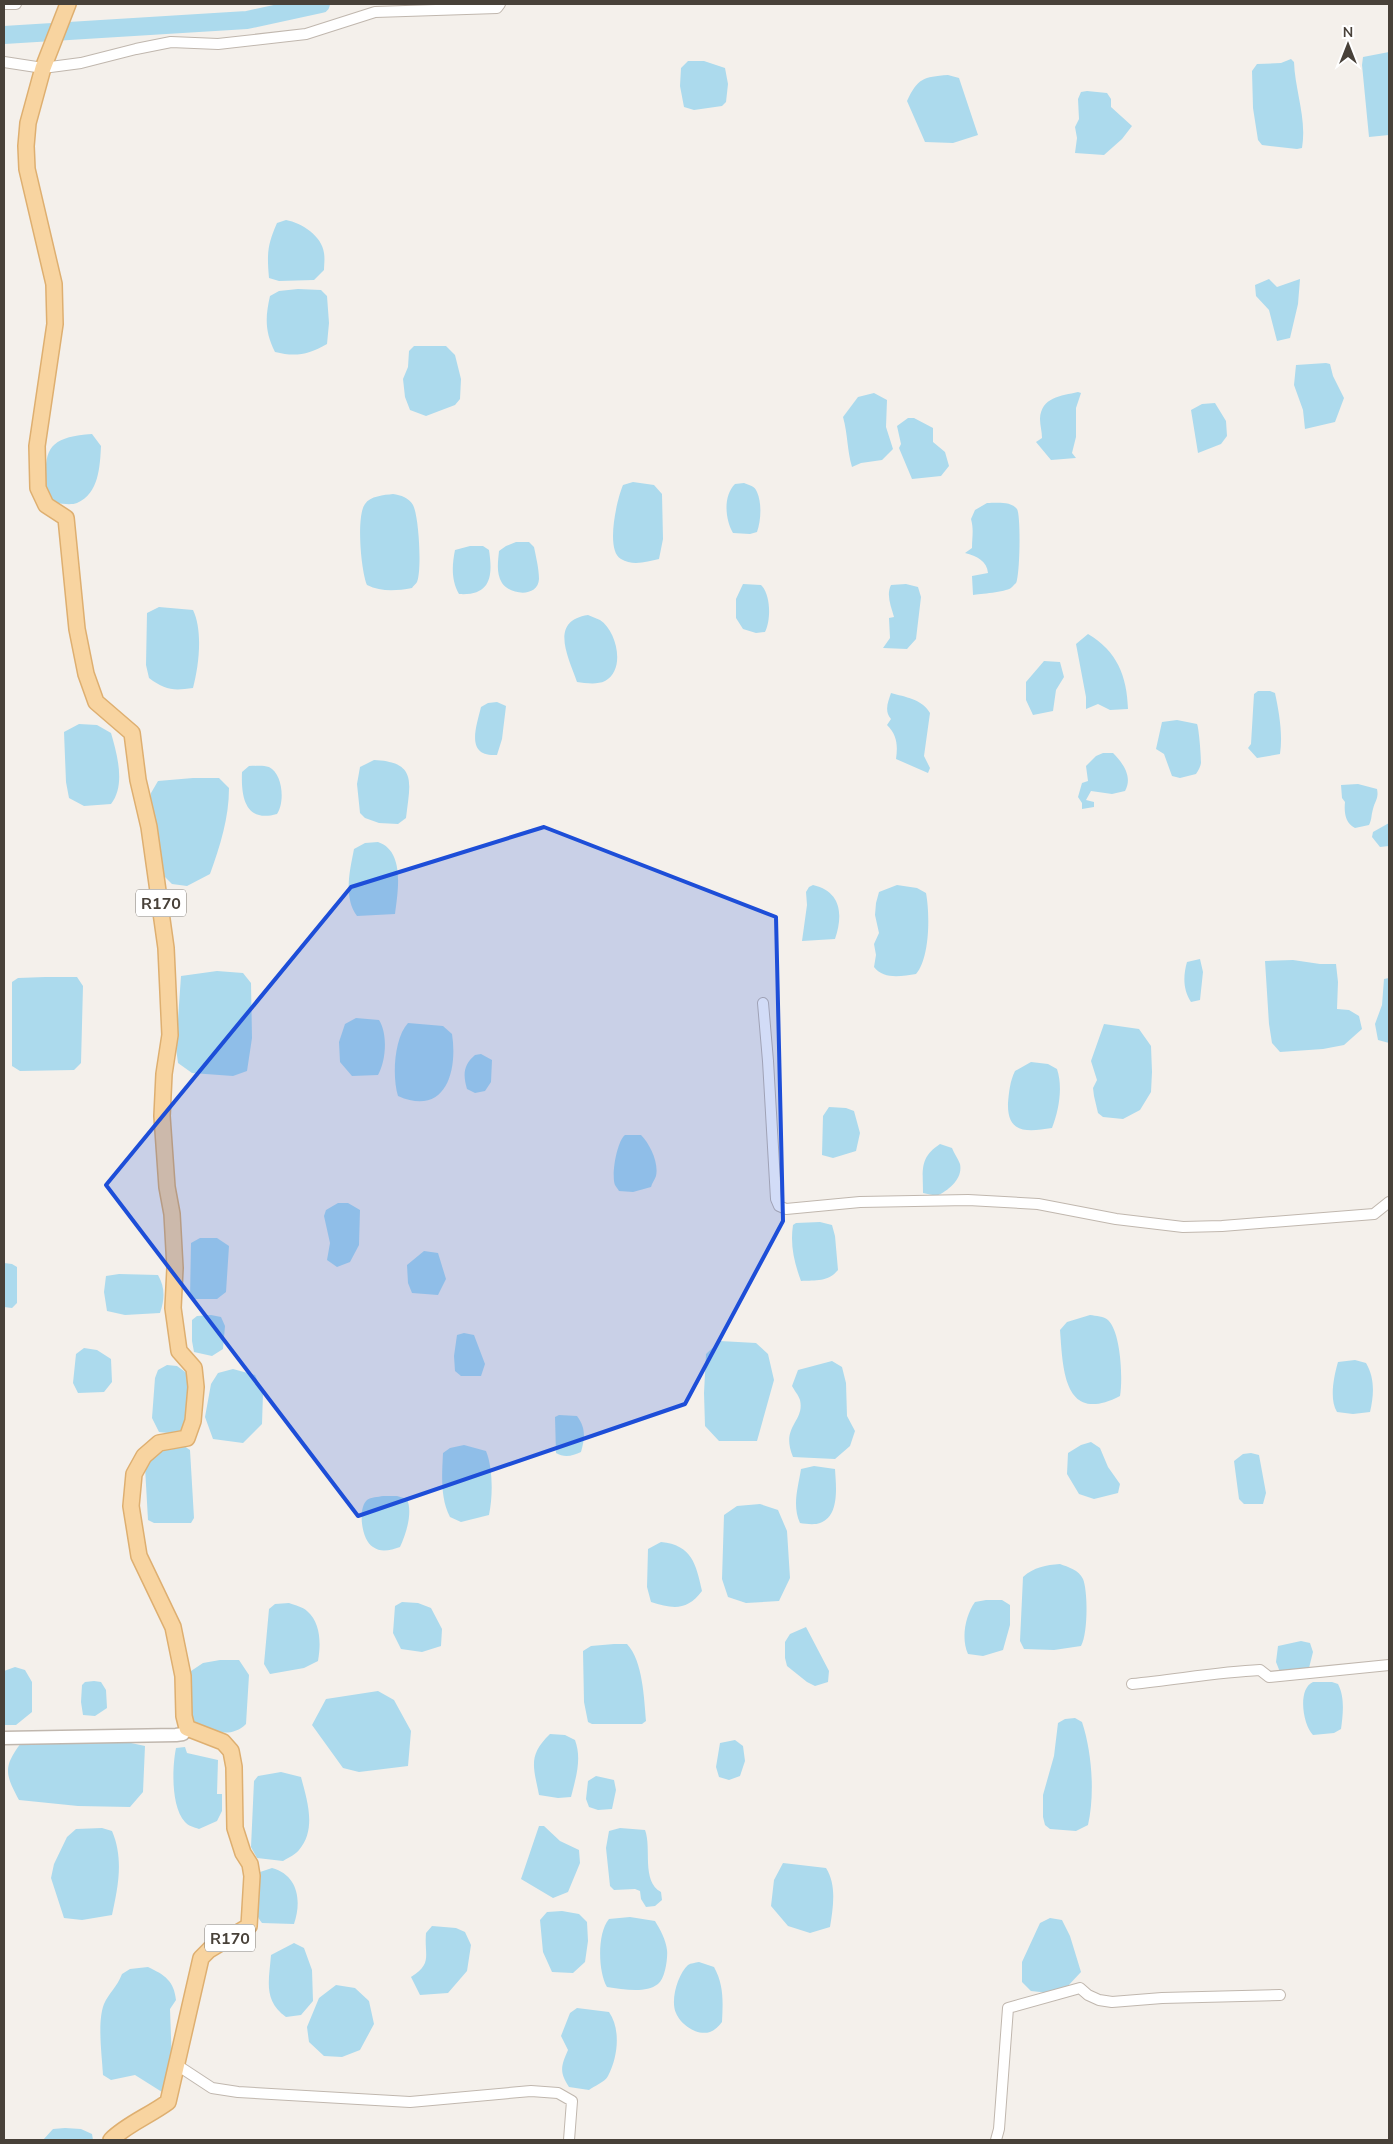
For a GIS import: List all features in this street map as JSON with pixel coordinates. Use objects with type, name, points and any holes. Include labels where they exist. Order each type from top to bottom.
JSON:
[{"type":"main road","name":"R170","points":[[68,4],[43,67],[28,123],[26,146],[26,169],[54,284],[55,324],[37,446],[38,488],[46,505],[66,518],[77,629],[86,674],[96,702],[132,733],[138,780],[149,827],[166,948],[170,1035],[164,1074],[162,1116],[167,1187],[172,1214],[175,1268],[174,1308],[179,1351],[194,1368],[196,1387],[193,1421],[186,1438],[159,1443],[144,1456],[134,1474],[131,1506],[139,1556],[173,1627],[183,1676],[184,1716],[187,1728],[223,1742],[231,1751],[234,1767],[235,1828],[243,1853],[250,1864],[251,1907],[249,1926],[209,1950],[201,1958],[168,2102],[151,2114],[121,2129],[110,2140]]},
{"type":"street","points":[[4,4],[16,4]]},
{"type":"street","points":[[4,62],[43,67],[81,63],[136,48],[171,42],[218,44],[306,34],[375,12],[497,8],[500,4]]},
{"type":"street","points":[[763,1003],[776,1199],[779,1206],[786,1209],[860,1202],[968,1200],[1038,1204],[1116,1220],[1182,1227],[1222,1226],[1374,1214],[1389,1202]]},
{"type":"street","points":[[1132,1684],[1184,1679],[1227,1672],[1260,1670],[1268,1678],[1389,1665]]},
{"type":"street","points":[[4,1738],[176,1735],[183,1734],[187,1728]]},
{"type":"street","points":[[996,2140],[999,2129],[1008,2008],[1080,1988],[1088,1995],[1099,2000],[1112,2002],[1162,1998],[1280,1995]]},
{"type":"street","points":[[177,2065],[212,2088],[238,2092],[410,2102],[507,2092],[558,2093],[572,2101],[569,2140]]},
{"type":"highlighted area","points":[[544,827],[776,917],[783,1221],[685,1404],[358,1516],[106,1185],[351,887]]},
{"type":"water","points":[[1389,52],[1389,135],[1369,137],[1362,65],[1363,57]]},
{"type":"water","points":[[1291,59],[1294,62],[1302,115],[1302,148],[1262,145],[1258,140],[1253,108],[1252,71],[1257,64],[1281,63]]},
{"type":"water","points":[[688,61],[704,61],[725,68],[728,84],[726,102],[722,106],[694,110],[684,107],[680,86],[681,68]]},
{"type":"water","points":[[948,75],[959,78],[978,135],[953,143],[925,142],[907,101],[918,83],[922,80]]},
{"type":"water","points":[[1081,92],[1107,93],[1111,99],[1111,107],[1132,126],[1122,139],[1104,155],[1075,153],[1077,138],[1075,127],[1079,119],[1078,99]]},
{"type":"water","points":[[286,220],[305,227],[315,236],[322,247],[324,270],[314,280],[279,281],[269,278],[268,256],[271,238],[277,223]]},
{"type":"water","points":[[1269,279],[1277,287],[1300,279],[1298,304],[1290,338],[1277,341],[1269,310],[1256,296],[1255,285]]},
{"type":"water","points":[[298,289],[321,290],[327,296],[329,323],[327,344],[314,351],[301,354],[275,352],[269,338],[267,325],[270,296],[279,291]]},
{"type":"water","points":[[414,346],[446,346],[455,355],[461,379],[460,399],[455,405],[426,416],[410,410],[405,397],[403,379],[408,367],[409,351]]},
{"type":"water","points":[[1330,364],[1333,376],[1344,398],[1335,422],[1305,429],[1303,410],[1294,385],[1296,365]]},
{"type":"water","points":[[1078,392],[1081,393],[1076,408],[1076,437],[1072,453],[1076,458],[1051,460],[1036,442],[1042,438],[1041,412],[1044,406],[1053,399]]},
{"type":"water","points":[[874,393],[887,400],[886,427],[893,449],[882,460],[861,463],[852,467],[843,417],[858,397]]},
{"type":"water","points":[[1215,403],[1226,421],[1227,436],[1221,444],[1198,453],[1191,410],[1202,404]]},
{"type":"water","points":[[908,418],[914,418],[933,428],[933,442],[945,452],[949,466],[941,476],[912,479],[899,448],[901,444],[897,426]]},
{"type":"water","points":[[92,434],[101,446],[99,470],[94,486],[84,499],[77,503],[57,503],[47,494],[46,467],[47,457],[51,449],[56,443],[65,439]]},
{"type":"water","points":[[633,482],[654,485],[662,494],[663,539],[659,559],[640,563],[625,561],[616,554],[613,535],[618,501],[623,485]]},
{"type":"water","points":[[744,483],[755,488],[760,501],[760,517],[757,532],[750,534],[733,533],[728,521],[726,508],[731,489],[735,484]]},
{"type":"water","points":[[393,494],[404,497],[413,505],[420,556],[417,582],[412,588],[400,590],[378,589],[367,585],[361,556],[360,531],[362,510],[365,504],[370,499],[378,496]]},
{"type":"water","points":[[987,503],[1007,504],[1017,509],[1019,558],[1017,578],[1016,583],[1011,588],[998,592],[973,595],[972,576],[988,573],[986,565],[981,560],[965,553],[972,548],[973,530],[971,519],[975,510]]},
{"type":"water","points":[[516,542],[529,542],[534,547],[539,579],[534,589],[529,592],[523,593],[511,590],[502,583],[499,575],[499,551]]},
{"type":"water","points":[[470,546],[483,546],[489,550],[490,576],[484,588],[478,592],[459,594],[453,572],[455,550]]},
{"type":"water","points":[[743,584],[761,585],[767,595],[769,608],[765,632],[756,633],[743,629],[736,618],[736,599]]},
{"type":"water","points":[[906,584],[918,587],[921,597],[916,639],[907,649],[883,648],[890,638],[889,618],[894,617],[889,601],[891,585]]},
{"type":"water","points":[[159,607],[193,610],[198,628],[199,648],[193,688],[170,689],[149,678],[146,665],[147,613]]},
{"type":"water","points":[[588,615],[606,625],[615,641],[617,650],[617,660],[612,676],[598,683],[577,682],[564,641],[565,632],[569,624],[576,619]]},
{"type":"water","points":[[1088,634],[1113,656],[1123,675],[1128,709],[1110,710],[1098,704],[1086,709],[1086,697],[1076,644]]},
{"type":"water","points":[[1044,661],[1060,662],[1064,677],[1056,690],[1053,711],[1033,715],[1026,700],[1026,682]]},
{"type":"water","points":[[1258,691],[1275,693],[1281,739],[1280,754],[1257,758],[1248,748],[1251,744],[1254,694]]},
{"type":"water","points":[[891,693],[918,702],[927,708],[930,713],[924,756],[930,768],[928,773],[896,759],[896,740],[887,725],[891,719],[887,710]]},
{"type":"water","points":[[497,702],[506,706],[502,739],[497,755],[480,751],[475,740],[475,732],[481,707],[488,703]]},
{"type":"water","points":[[1177,720],[1197,724],[1201,759],[1196,774],[1180,778],[1172,776],[1164,754],[1156,749],[1162,722]]},
{"type":"water","points":[[79,724],[97,725],[111,733],[118,760],[119,779],[116,796],[111,804],[84,806],[69,798],[66,782],[64,732]]},
{"type":"water","points":[[1103,753],[1113,753],[1120,761],[1126,770],[1127,786],[1125,791],[1112,794],[1091,791],[1086,800],[1094,802],[1094,807],[1082,809],[1082,803],[1078,797],[1082,783],[1088,781],[1086,766],[1096,756]]},
{"type":"water","points":[[374,760],[398,765],[405,770],[408,777],[409,794],[406,818],[398,824],[379,823],[365,818],[360,813],[357,784],[360,767]]},
{"type":"water","points":[[249,766],[269,767],[277,776],[282,796],[280,809],[277,814],[258,815],[247,806],[244,799],[242,772]]},
{"type":"water","points":[[219,778],[229,788],[229,799],[223,832],[210,874],[187,886],[172,884],[162,874],[149,803],[151,793],[158,781]]},
{"type":"water","points":[[1358,784],[1377,789],[1378,795],[1369,825],[1355,828],[1346,817],[1341,785]]},
{"type":"water","points":[[1389,823],[1389,846],[1380,847],[1372,837],[1373,832]]},
{"type":"water","points":[[378,842],[387,847],[396,863],[398,883],[395,914],[357,916],[350,900],[349,892],[354,849],[365,843]]},
{"type":"water","points":[[813,885],[823,888],[830,893],[838,906],[839,921],[835,939],[802,941],[807,905],[806,892]]},
{"type":"water","points":[[897,885],[917,888],[926,893],[928,912],[928,935],[921,967],[916,974],[905,976],[883,974],[874,967],[876,955],[874,944],[879,933],[875,915],[879,892]]},
{"type":"water","points":[[1200,959],[1203,972],[1200,1000],[1191,1002],[1185,988],[1184,978],[1187,962]]},
{"type":"water","points":[[1293,960],[1336,964],[1338,982],[1337,1009],[1349,1010],[1359,1016],[1362,1029],[1344,1045],[1323,1049],[1280,1052],[1272,1043],[1265,961]]},
{"type":"water","points":[[217,971],[243,973],[251,983],[252,1038],[247,1071],[233,1076],[192,1073],[178,1063],[176,1048],[181,976]]},
{"type":"water","points":[[77,977],[83,986],[81,1063],[74,1070],[20,1071],[12,1066],[12,982],[18,978]]},
{"type":"water","points":[[1389,978],[1389,1043],[1378,1040],[1375,1024],[1382,1005],[1384,979]]},
{"type":"water","points":[[356,1018],[379,1020],[382,1026],[385,1048],[383,1062],[378,1075],[352,1076],[340,1062],[339,1042],[345,1024]]},
{"type":"water","points":[[408,1023],[443,1026],[452,1034],[453,1063],[450,1076],[445,1087],[437,1096],[427,1101],[414,1101],[398,1096],[396,1088],[397,1048],[403,1030]]},
{"type":"water","points":[[1104,1024],[1139,1029],[1151,1046],[1151,1092],[1140,1110],[1123,1119],[1103,1117],[1098,1113],[1094,1096],[1093,1088],[1097,1080],[1091,1061]]},
{"type":"water","points":[[481,1054],[492,1060],[491,1082],[485,1091],[475,1093],[467,1089],[465,1070],[475,1055]]},
{"type":"water","points":[[1031,1062],[1048,1064],[1057,1069],[1060,1083],[1059,1098],[1057,1114],[1052,1128],[1020,1129],[1011,1121],[1008,1103],[1013,1075],[1015,1071]]},
{"type":"water","points":[[829,1107],[846,1108],[854,1111],[860,1133],[856,1151],[833,1158],[822,1155],[823,1116]]},
{"type":"water","points":[[625,1135],[641,1135],[648,1143],[657,1171],[651,1187],[633,1192],[619,1191],[615,1185],[616,1158],[622,1138]]},
{"type":"water","points":[[940,1144],[952,1148],[960,1164],[960,1169],[954,1183],[937,1196],[923,1193],[923,1171],[928,1154]]},
{"type":"water","points":[[338,1203],[348,1203],[360,1210],[359,1245],[350,1262],[337,1267],[327,1260],[330,1243],[324,1216],[326,1210]]},
{"type":"water","points":[[820,1222],[832,1225],[835,1236],[838,1270],[830,1277],[801,1281],[793,1253],[793,1225],[796,1223]]},
{"type":"water","points":[[200,1238],[217,1238],[229,1246],[226,1292],[217,1299],[190,1299],[191,1243]]},
{"type":"water","points":[[424,1251],[438,1253],[446,1279],[438,1295],[412,1293],[408,1283],[407,1265]]},
{"type":"water","points":[[4,1263],[17,1267],[17,1303],[12,1308],[4,1307]]},
{"type":"water","points":[[119,1274],[158,1275],[164,1293],[160,1313],[125,1315],[107,1311],[104,1292],[106,1276]]},
{"type":"water","points":[[211,1315],[221,1317],[225,1326],[223,1349],[212,1356],[194,1352],[192,1341],[192,1320],[197,1316]]},
{"type":"water","points":[[1090,1315],[1108,1320],[1112,1326],[1116,1335],[1120,1356],[1121,1379],[1120,1396],[1101,1403],[1087,1404],[1077,1398],[1070,1389],[1063,1361],[1060,1330],[1067,1322]]},
{"type":"water","points":[[464,1333],[474,1335],[485,1364],[481,1376],[461,1376],[455,1371],[454,1356],[457,1335]]},
{"type":"water","points":[[720,1341],[756,1343],[768,1354],[774,1380],[757,1441],[719,1441],[705,1426],[706,1354]]},
{"type":"water","points":[[84,1348],[97,1350],[111,1359],[112,1382],[104,1392],[78,1393],[73,1383],[76,1354]]},
{"type":"water","points":[[1355,1360],[1366,1363],[1371,1375],[1373,1393],[1370,1412],[1353,1414],[1337,1412],[1333,1401],[1333,1394],[1338,1362]]},
{"type":"water","points":[[832,1361],[842,1367],[846,1383],[847,1416],[855,1431],[850,1446],[835,1459],[793,1457],[789,1438],[801,1407],[799,1398],[792,1386],[798,1370]]},
{"type":"water","points":[[167,1365],[177,1366],[188,1374],[189,1423],[178,1434],[159,1432],[152,1418],[155,1378],[158,1370]]},
{"type":"water","points":[[233,1369],[255,1375],[263,1393],[262,1424],[243,1443],[213,1439],[205,1417],[211,1384],[218,1373]]},
{"type":"water","points":[[559,1415],[577,1416],[582,1425],[584,1433],[581,1452],[575,1455],[562,1456],[556,1453],[555,1417]]},
{"type":"water","points":[[1091,1442],[1100,1448],[1108,1467],[1120,1484],[1118,1493],[1094,1499],[1079,1494],[1067,1474],[1068,1453],[1081,1445]]},
{"type":"water","points":[[464,1445],[486,1451],[490,1466],[492,1491],[489,1515],[461,1522],[450,1517],[447,1510],[442,1486],[442,1469],[443,1453],[450,1448]]},
{"type":"water","points":[[184,1446],[190,1450],[194,1518],[191,1523],[154,1523],[148,1520],[145,1467],[162,1451]]},
{"type":"water","points":[[1243,1454],[1259,1455],[1266,1493],[1263,1504],[1244,1504],[1239,1499],[1234,1461]]},
{"type":"water","points":[[814,1466],[835,1469],[836,1492],[834,1507],[831,1514],[820,1523],[800,1523],[796,1503],[801,1469]]},
{"type":"water","points":[[383,1496],[397,1496],[407,1499],[409,1517],[400,1547],[379,1550],[369,1544],[366,1538],[362,1525],[362,1510],[367,1500]]},
{"type":"water","points":[[760,1504],[778,1510],[787,1531],[790,1578],[779,1601],[746,1603],[728,1597],[722,1579],[724,1515],[737,1506]]},
{"type":"water","points":[[661,1542],[680,1547],[695,1564],[702,1591],[691,1602],[679,1607],[651,1602],[647,1587],[648,1549]]},
{"type":"water","points":[[1060,1564],[1079,1573],[1085,1585],[1086,1623],[1081,1646],[1054,1650],[1024,1649],[1020,1641],[1023,1577],[1040,1567]]},
{"type":"water","points":[[1002,1600],[1010,1605],[1010,1625],[1003,1650],[983,1656],[968,1654],[965,1642],[965,1628],[969,1614],[975,1602]]},
{"type":"water","points":[[402,1602],[418,1603],[431,1608],[442,1629],[441,1646],[422,1652],[401,1649],[393,1633],[395,1606]]},
{"type":"water","points":[[289,1603],[301,1607],[315,1621],[320,1641],[318,1661],[304,1668],[270,1674],[264,1664],[269,1609],[275,1604]]},
{"type":"water","points":[[806,1627],[829,1671],[828,1682],[815,1686],[787,1666],[785,1658],[785,1642],[790,1634]]},
{"type":"water","points":[[1301,1641],[1310,1643],[1313,1652],[1309,1668],[1280,1672],[1276,1662],[1278,1646]]},
{"type":"water","points":[[627,1644],[640,1670],[646,1721],[642,1724],[592,1724],[588,1722],[584,1702],[583,1651],[591,1646]]},
{"type":"water","points":[[220,1660],[239,1660],[249,1675],[246,1724],[240,1729],[226,1733],[211,1730],[191,1719],[188,1673],[203,1663]]},
{"type":"water","points":[[15,1667],[25,1670],[32,1682],[32,1712],[16,1725],[4,1725],[4,1671]]},
{"type":"water","points":[[85,1682],[101,1682],[106,1690],[107,1708],[95,1716],[83,1715],[81,1702],[82,1685]]},
{"type":"water","points":[[1313,1682],[1332,1682],[1338,1684],[1343,1706],[1341,1729],[1334,1733],[1313,1735],[1309,1730],[1304,1716],[1303,1699],[1308,1686]]},
{"type":"water","points":[[378,1691],[394,1700],[411,1731],[408,1766],[359,1772],[343,1768],[312,1725],[326,1699]]},
{"type":"water","points":[[1075,1718],[1082,1722],[1090,1760],[1092,1787],[1088,1825],[1076,1831],[1050,1829],[1045,1825],[1043,1817],[1043,1795],[1054,1756],[1058,1723],[1065,1719]]},
{"type":"water","points":[[550,1734],[565,1735],[575,1740],[578,1761],[571,1797],[558,1798],[539,1795],[534,1770],[535,1756]]},
{"type":"water","points":[[117,1740],[145,1746],[143,1792],[130,1807],[78,1806],[19,1800],[8,1771],[11,1758],[21,1743]]},
{"type":"water","points":[[735,1740],[743,1746],[745,1761],[740,1776],[729,1780],[719,1777],[716,1767],[720,1743]]},
{"type":"water","points":[[185,1747],[187,1753],[218,1760],[217,1794],[222,1794],[222,1811],[217,1821],[199,1829],[185,1822],[180,1815],[175,1797],[173,1776],[176,1748]]},
{"type":"water","points":[[281,1772],[301,1777],[308,1805],[308,1833],[299,1850],[283,1861],[257,1858],[251,1847],[254,1781],[258,1776]]},
{"type":"water","points":[[596,1776],[614,1780],[616,1790],[612,1809],[598,1810],[589,1807],[586,1799],[588,1781]]},
{"type":"water","points":[[539,1826],[544,1826],[560,1841],[579,1850],[580,1863],[568,1892],[553,1898],[521,1879]]},
{"type":"water","points":[[102,1828],[112,1831],[118,1852],[118,1884],[112,1915],[82,1920],[64,1918],[51,1878],[54,1864],[67,1837],[76,1829]]},
{"type":"water","points":[[620,1828],[645,1830],[651,1880],[661,1892],[662,1900],[655,1906],[646,1907],[641,1899],[640,1891],[635,1889],[614,1890],[610,1886],[606,1848],[609,1831]]},
{"type":"water","points":[[783,1863],[826,1868],[833,1889],[830,1927],[810,1933],[788,1926],[771,1906],[774,1880]]},
{"type":"water","points":[[272,1868],[288,1876],[296,1890],[298,1907],[294,1924],[262,1923],[256,1912],[257,1873]]},
{"type":"water","points":[[562,1911],[579,1914],[587,1922],[588,1941],[585,1962],[573,1973],[552,1972],[543,1952],[540,1920],[547,1912]]},
{"type":"water","points":[[630,1917],[655,1921],[666,1946],[666,1963],[662,1978],[658,1984],[647,1989],[634,1990],[607,1987],[602,1972],[600,1953],[602,1933],[605,1925],[609,1919]]},
{"type":"water","points":[[1050,1918],[1062,1920],[1070,1936],[1081,1972],[1066,1988],[1049,1993],[1031,1991],[1022,1982],[1022,1962],[1040,1923]]},
{"type":"water","points":[[432,1926],[456,1928],[465,1932],[471,1945],[467,1971],[448,1993],[420,1995],[411,1977],[425,1963],[426,1933]]},
{"type":"water","points":[[294,1943],[304,1948],[312,1970],[313,2001],[301,2015],[286,2017],[274,2004],[269,1989],[271,1955]]},
{"type":"water","points":[[699,1962],[714,1967],[720,1980],[722,1994],[722,2022],[714,2030],[705,2033],[695,2031],[682,2022],[674,2008],[676,1988],[681,1974],[688,1965]]},
{"type":"water","points":[[148,1967],[168,1979],[175,1993],[176,2000],[170,2009],[172,2065],[168,2090],[162,2092],[135,2075],[111,2080],[103,2075],[100,2029],[104,2004],[122,1974],[130,1969]]},
{"type":"water","points":[[336,1985],[355,1988],[369,2001],[374,2024],[360,2050],[342,2057],[324,2056],[309,2042],[307,2027],[319,1998]]},
{"type":"water","points":[[577,2008],[609,2012],[617,2035],[616,2052],[607,2078],[589,2090],[569,2087],[562,2073],[568,2050],[561,2036],[570,2013]]},
{"type":"water","points":[[53,2129],[81,2129],[92,2134],[93,2140],[43,2140]]},
{"type":"waterway","points":[[4,35],[247,20],[321,4]]}]
